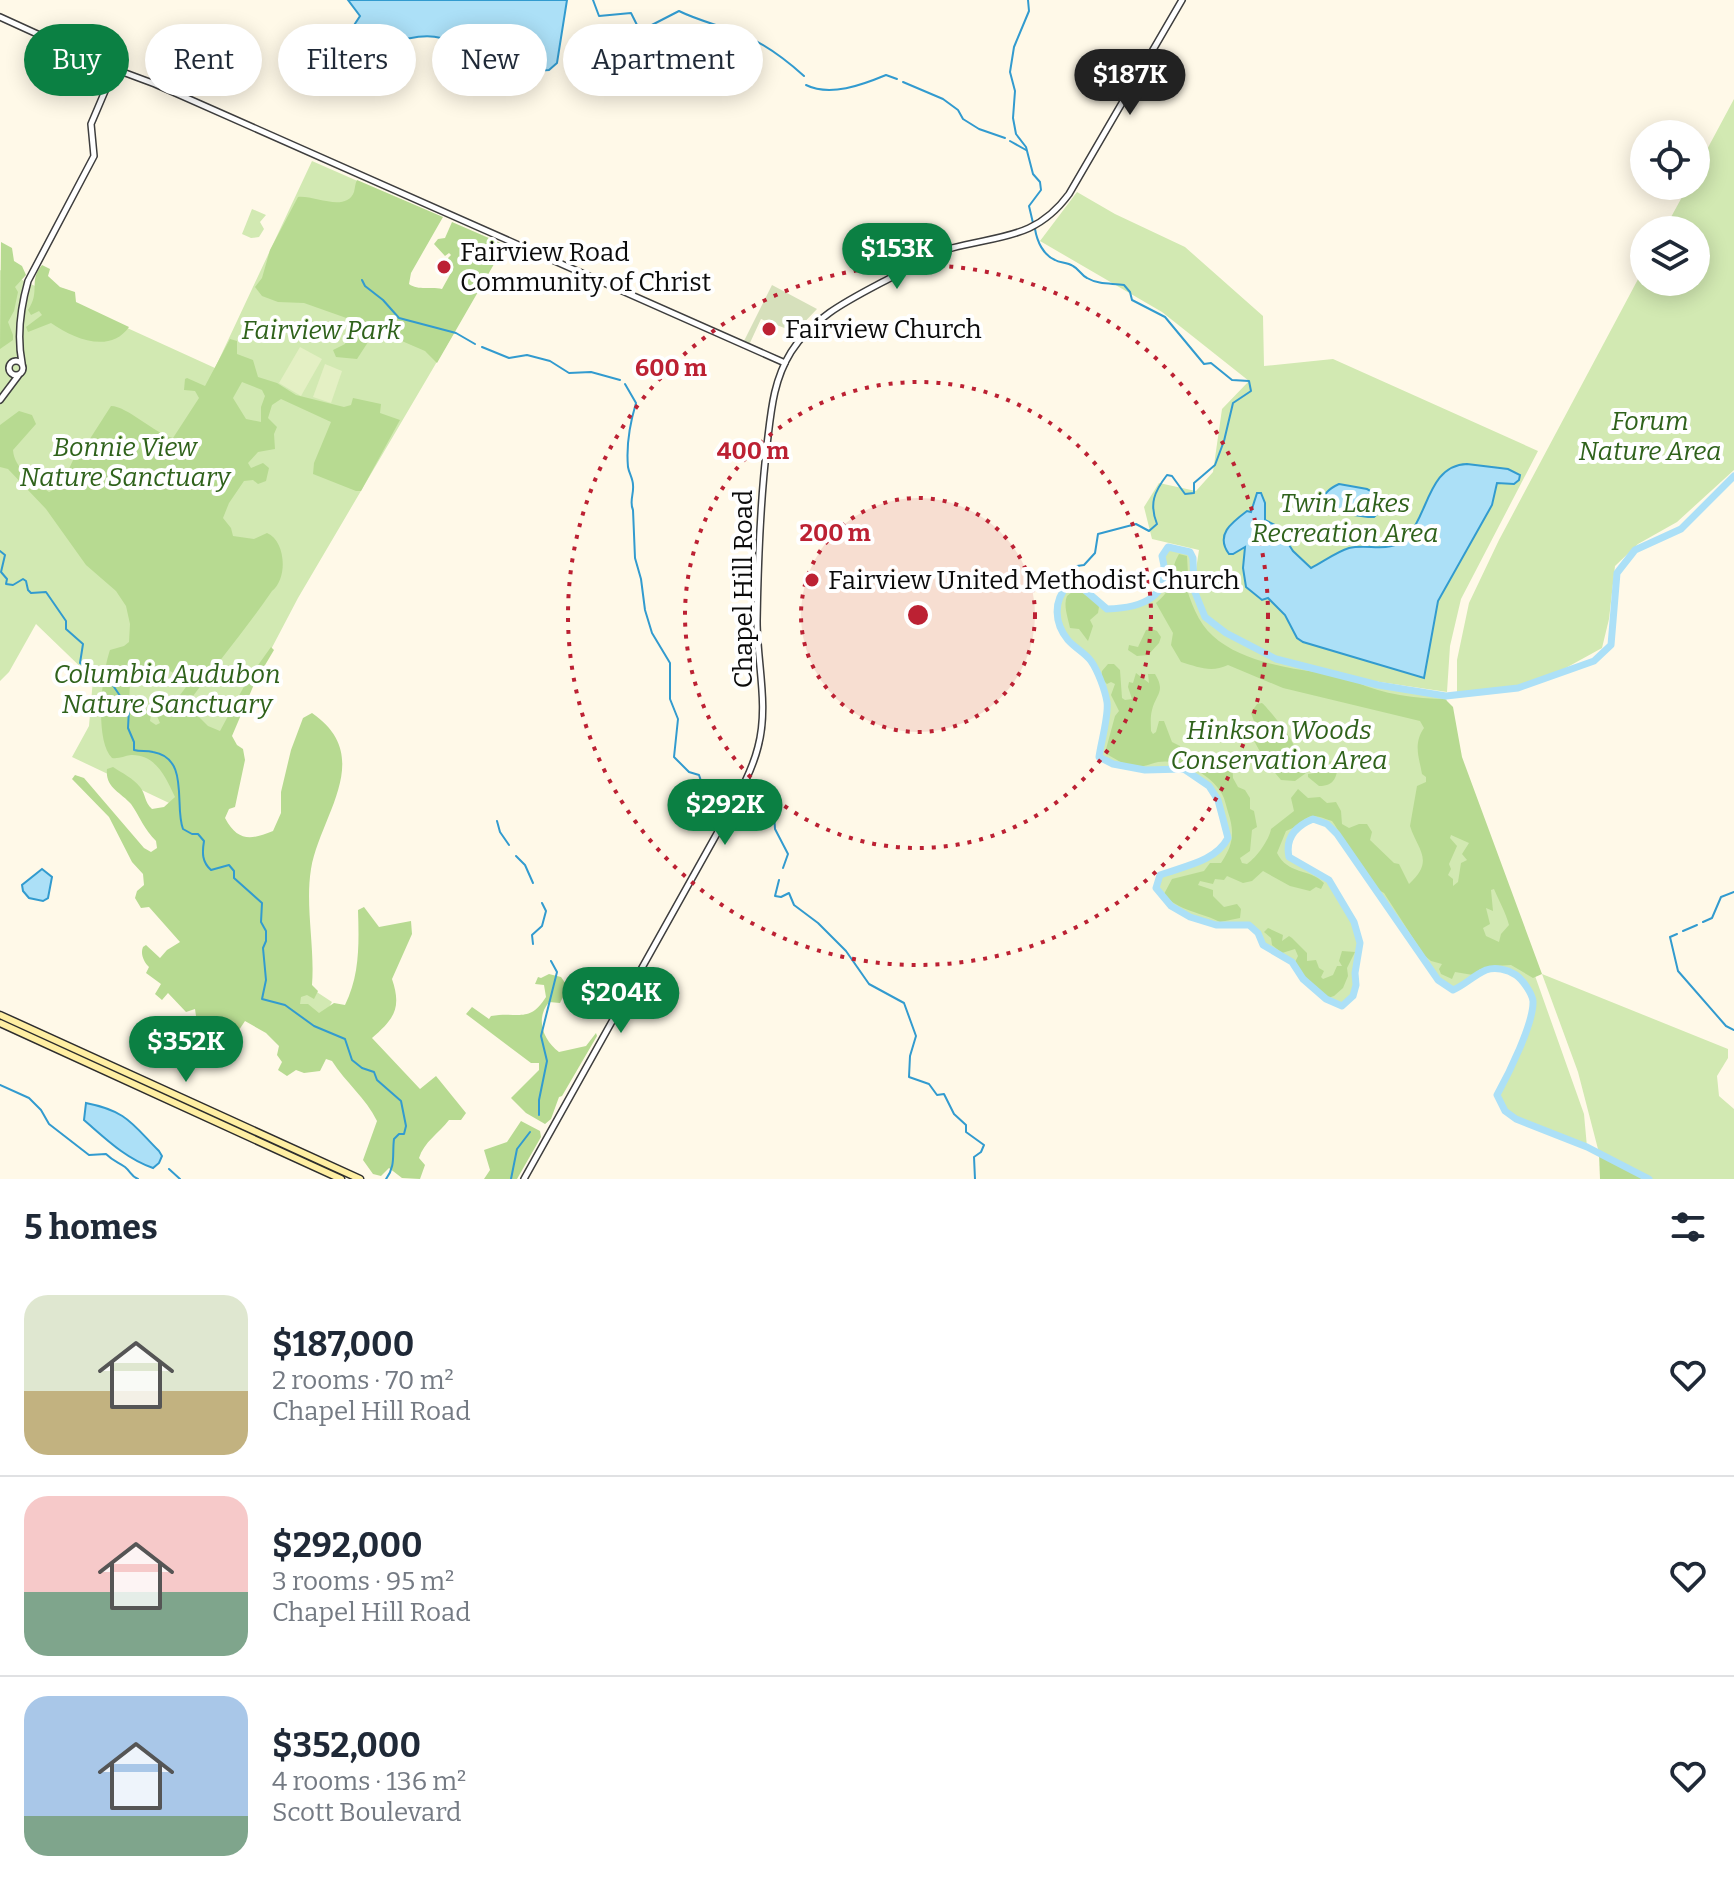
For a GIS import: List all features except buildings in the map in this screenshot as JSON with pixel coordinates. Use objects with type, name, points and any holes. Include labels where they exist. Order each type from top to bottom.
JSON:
[{"type":"main road","points":[[0,1015],[360,1179]]},
{"type":"main road","points":[[0,1023],[341,1179]]},
{"type":"street","name":"Chapel Hill Road","points":[[524,1179],[734,803],[758,747],[763,708],[757,626],[762,488],[773,393],[785,363],[799,340],[824,317],[931,255],[1030,229],[1043,221],[1069,194],[1182,0]]},
{"type":"street","points":[[0,17],[24,27]]},
{"type":"street","points":[[129,74],[785,363]]},
{"type":"street","points":[[0,400],[24,370],[19,349],[28,281],[94,156],[91,124],[103,96]]},
{"type":"street","points":[[9,386],[10,365],[19,349]]},
{"type":"street","points":[[13,362],[22,363]]},
{"type":"street","points":[[10,372],[18,376]]},
{"type":"green space","name":"Forum Nature Area","points":[[1734,99],[1734,470],[1677,522],[1638,544],[1615,566],[1602,648],[1562,670],[1512,688],[1457,692],[1457,660],[1469,603],[1499,540],[1630,294],[1710,296],[1710,216],[1672,216],[1680,200],[1710,200],[1710,144]]},
{"type":"green space","points":[[312,161],[435,215],[393,301],[455,331],[298,598],[196,792],[291,975],[332,1002],[318,1027],[270,993],[186,811],[72,757],[89,726],[93,679],[36,624],[9,672],[0,681],[0,270],[215,368]]},
{"type":"green space","points":[[357,180],[443,217],[411,273],[409,284],[413,286],[442,289],[452,271],[448,258],[451,255],[445,256],[434,244],[438,239],[445,238],[452,222],[505,245],[437,363],[425,351],[381,332],[370,339],[357,359],[336,357],[333,350],[345,344],[348,335],[355,339],[359,332],[368,330],[369,326],[304,303],[278,302],[262,296],[255,287],[262,278],[270,250],[298,197],[344,201],[354,192]]},
{"type":"green space","points":[[1077,192],[1185,247],[1263,316],[1264,366],[1333,359],[1538,451],[1461,599],[1450,646],[1447,692],[1360,679],[1268,655],[1378,685],[1446,696],[1455,760],[1489,846],[1584,1114],[1587,1147],[1522,1122],[1502,1105],[1497,1095],[1518,1053],[1533,1001],[1526,987],[1510,972],[1496,968],[1479,973],[1453,990],[1438,980],[1327,824],[1313,819],[1302,825],[1293,833],[1289,850],[1290,857],[1329,880],[1354,922],[1360,943],[1356,985],[1352,996],[1342,1006],[1326,999],[1303,979],[1292,962],[1263,945],[1258,933],[1249,925],[1216,925],[1190,917],[1171,906],[1156,888],[1160,875],[1207,858],[1228,838],[1218,800],[1209,786],[1184,769],[1145,770],[1113,764],[1099,757],[1107,703],[1090,659],[1068,641],[1057,619],[1059,594],[1068,585],[1079,585],[1107,609],[1143,603],[1159,591],[1164,570],[1162,556],[1168,547],[1190,552],[1195,576],[1199,550],[1152,539],[1144,507],[1159,483],[1196,491],[1213,472],[1222,409],[1249,381],[1162,312],[1040,241]]},
{"type":"green space","points":[[252,209],[266,215],[260,222],[264,229],[259,237],[251,238],[242,234]]},
{"type":"green space","points":[[1,242],[12,248],[14,261],[22,266],[26,275],[15,287],[18,292],[8,322],[13,340],[0,349]]},
{"type":"green space","points":[[42,265],[50,269],[48,276],[60,287],[75,292],[76,302],[129,327],[112,340],[102,342],[70,334],[51,323],[28,332],[26,327],[42,315],[39,311],[31,315],[28,310],[34,297],[36,276]]},
{"type":"green space","points":[[772,285],[817,309],[795,332],[761,319],[749,345],[743,343]]},
{"type":"green space","name":"Bonnie View Nature Sanctuary","points":[[230,339],[237,341],[237,354],[253,360],[258,377],[277,383],[296,395],[344,407],[351,405],[353,398],[381,404],[380,413],[400,420],[361,491],[356,491],[313,474],[314,463],[331,422],[281,399],[272,405],[268,418],[277,427],[275,449],[258,452],[248,463],[251,468],[263,463],[269,468],[266,481],[258,484],[253,480],[244,481],[223,518],[233,536],[254,539],[267,533],[273,537],[283,560],[281,578],[190,700],[189,707],[208,726],[220,731],[248,679],[271,647],[274,650],[255,682],[232,736],[243,749],[245,760],[235,807],[229,809],[225,818],[235,831],[246,837],[273,831],[281,813],[281,792],[291,750],[303,718],[312,713],[331,730],[340,748],[342,767],[339,787],[316,849],[309,883],[312,985],[318,991],[314,999],[307,995],[301,997],[300,1004],[308,1004],[319,1013],[334,1003],[345,1005],[356,970],[358,910],[364,907],[379,927],[411,921],[412,934],[392,979],[396,998],[394,1012],[372,1038],[420,1089],[436,1076],[466,1113],[461,1120],[449,1120],[424,1147],[419,1158],[425,1165],[420,1179],[402,1178],[389,1168],[381,1176],[373,1174],[363,1160],[377,1121],[332,1061],[326,1059],[320,1071],[304,1073],[296,1070],[287,1076],[278,1070],[282,1062],[277,1055],[279,1046],[266,1033],[245,1021],[237,1033],[228,1039],[223,1033],[223,1025],[212,1017],[200,1020],[195,1009],[186,1012],[168,993],[162,1000],[155,994],[161,984],[146,973],[149,967],[143,958],[143,947],[146,945],[160,958],[180,942],[149,907],[141,908],[135,898],[144,885],[143,874],[132,862],[109,817],[72,779],[75,775],[84,778],[144,848],[151,852],[157,848],[156,841],[131,804],[111,785],[107,775],[107,769],[113,767],[131,778],[152,809],[164,807],[175,797],[164,775],[147,758],[131,755],[112,758],[106,749],[101,722],[104,674],[110,650],[129,642],[130,624],[126,606],[116,591],[86,565],[46,509],[8,469],[0,467],[0,425],[19,411],[32,415],[36,424],[13,450],[14,457],[26,474],[49,492],[61,486],[74,458],[111,406],[125,410],[173,438],[199,398],[195,391],[184,390],[185,379],[205,386]],"holes":[[[242,382],[262,390],[265,396],[261,422],[246,419],[233,398]],[[166,669],[183,678],[186,687],[174,703],[176,711],[168,715],[163,707],[157,716],[160,723],[156,725],[150,721],[151,714],[146,709],[139,709],[129,701],[130,685],[146,674]]]},
{"type":"green space","points":[[300,347],[322,359],[301,396],[279,383]]},
{"type":"green space","points":[[325,364],[342,371],[331,403],[313,397]]},
{"type":"green space","points":[[1179,554],[1187,556],[1185,582],[1203,625],[1235,651],[1290,668],[1337,672],[1388,693],[1445,699],[1453,707],[1462,757],[1542,974],[1533,978],[1511,965],[1480,969],[1473,975],[1455,972],[1452,979],[1441,974],[1439,969],[1442,964],[1424,955],[1384,893],[1363,871],[1332,821],[1315,816],[1286,831],[1277,853],[1287,865],[1318,878],[1324,883],[1321,889],[1316,887],[1310,891],[1290,886],[1263,871],[1252,881],[1243,883],[1227,876],[1224,880],[1215,879],[1213,884],[1200,881],[1198,885],[1213,890],[1213,896],[1224,907],[1237,904],[1241,909],[1240,918],[1220,922],[1169,900],[1164,894],[1172,879],[1204,871],[1210,863],[1221,863],[1232,839],[1230,819],[1217,787],[1194,769],[1167,761],[1130,765],[1105,753],[1119,711],[1111,695],[1115,684],[1107,684],[1101,678],[1108,664],[1114,664],[1120,670],[1122,698],[1125,700],[1132,699],[1128,687],[1136,673],[1149,683],[1148,674],[1155,674],[1160,689],[1151,713],[1153,734],[1159,721],[1164,721],[1172,742],[1180,746],[1181,752],[1201,758],[1232,760],[1233,778],[1250,798],[1250,809],[1254,811],[1257,827],[1252,830],[1250,851],[1240,858],[1242,863],[1247,864],[1255,857],[1271,829],[1294,811],[1291,798],[1298,789],[1308,798],[1320,797],[1327,803],[1336,802],[1341,811],[1342,824],[1349,828],[1367,824],[1372,832],[1370,840],[1394,863],[1399,864],[1409,884],[1417,876],[1423,862],[1410,826],[1417,786],[1426,782],[1418,751],[1424,728],[1420,721],[1283,688],[1228,665],[1210,669],[1181,662],[1171,645],[1173,633],[1156,603],[1168,590]],"holes":[[[1451,835],[1469,843],[1462,854],[1467,860],[1461,863],[1458,882],[1453,886],[1453,879],[1448,875],[1451,869],[1449,864],[1457,846]],[[1494,889],[1509,925],[1499,942],[1486,936],[1483,928],[1490,924],[1486,908],[1493,911],[1491,890]]]},
{"type":"green space","points":[[1076,589],[1099,607],[1098,613],[1090,620],[1093,626],[1088,641],[1079,629],[1070,628],[1067,616],[1067,596]]},
{"type":"green space","points":[[1152,629],[1161,637],[1148,655],[1137,656],[1128,650],[1129,645],[1138,647],[1146,630]]},
{"type":"green space","name":"Hinkson Woods Conservation Area","points":[[1262,703],[1285,730],[1299,754],[1315,763],[1295,781],[1281,780],[1265,761],[1251,735],[1255,724],[1251,713],[1257,704]]},
{"type":"green space","points":[[1320,763],[1339,763],[1329,784],[1319,786],[1308,777],[1308,774],[1315,773]]},
{"type":"green space","points":[[1268,928],[1283,935],[1282,941],[1289,936],[1292,938],[1307,953],[1307,961],[1316,960],[1324,971],[1323,979],[1333,975],[1337,966],[1342,966],[1339,961],[1342,951],[1355,952],[1347,968],[1348,976],[1343,988],[1325,999],[1297,971],[1295,949],[1282,953],[1264,932]]},
{"type":"green space","points":[[549,974],[561,977],[568,987],[560,1003],[549,1002],[542,1015],[543,1029],[549,1042],[559,1052],[586,1046],[596,1033],[597,1036],[559,1097],[551,1119],[545,1124],[526,1113],[511,1098],[539,1070],[539,1063],[531,1063],[466,1014],[472,1007],[489,1019],[491,1016],[528,1014],[546,997],[544,985],[535,984],[538,977]]},
{"type":"green space","points":[[1542,974],[1728,1049],[1728,1058],[1717,1076],[1719,1096],[1734,1109],[1734,1179],[1649,1179],[1599,1153],[1578,1072]]},
{"type":"green space","points":[[521,1121],[540,1131],[541,1137],[517,1179],[484,1179],[490,1170],[484,1150],[507,1142]]},
{"type":"green space","points":[[1599,1153],[1649,1179],[1600,1179]]},
{"type":"water","points":[[348,0],[567,0],[557,63],[549,70],[547,24],[432,24],[432,36],[416,37],[416,24],[355,24],[360,16]]},
{"type":"water","points":[[1467,464],[1508,469],[1520,475],[1519,480],[1514,484],[1497,483],[1492,505],[1438,601],[1424,678],[1303,642],[1297,638],[1285,615],[1268,598],[1262,600],[1246,587],[1243,568],[1245,547],[1229,554],[1225,547],[1224,535],[1235,520],[1247,511],[1251,512],[1257,493],[1261,493],[1265,503],[1265,520],[1277,526],[1293,551],[1311,568],[1349,548],[1395,545],[1415,527],[1437,481],[1454,466]]},
{"type":"water","points":[[1339,484],[1367,489],[1387,500],[1386,506],[1374,517],[1326,511],[1322,506],[1325,495]]},
{"type":"water","points":[[42,869],[52,877],[48,898],[43,901],[29,898],[22,885]]},
{"type":"water","points":[[86,1103],[111,1110],[128,1120],[159,1151],[162,1156],[159,1163],[153,1168],[143,1164],[108,1141],[84,1120]]},
{"type":"waterway","points":[[593,0],[599,16],[631,13],[637,25],[644,29],[679,11],[757,41],[804,76]]},
{"type":"waterway","points":[[1028,0],[1029,11],[1014,47],[1010,72],[1015,91],[1013,118],[1016,134],[1026,147],[1033,174],[1040,182],[1041,190],[1029,206],[1033,223]]},
{"type":"waterway","points":[[806,85],[836,90],[886,75],[897,79]]},
{"type":"waterway","points":[[903,82],[943,99],[958,110],[963,119],[979,129],[1005,138]]},
{"type":"waterway","points":[[1010,141],[1026,150]]},
{"type":"waterway","points":[[1035,229],[1047,255],[1071,265],[1092,280],[1124,285],[1132,300],[1165,317],[1204,364],[1211,363],[1232,380],[1249,381],[1251,391],[1233,403],[1215,465],[1194,483],[1194,493],[1185,494],[1172,476],[1167,475],[1154,498],[1157,524],[1149,531],[1136,524],[1098,534],[1095,553],[1084,565],[1077,566],[1068,585]]},
{"type":"waterway","points":[[362,280],[399,318],[456,333],[475,344]]},
{"type":"waterway","points":[[482,347],[509,358],[527,355],[550,361],[569,373],[591,372],[620,380]]},
{"type":"waterway","points":[[625,384],[636,403],[628,451],[633,485],[631,504],[635,558],[652,633],[670,663],[670,699],[678,719],[674,757],[689,772],[699,775],[703,787],[730,797]]},
{"type":"waterway","points":[[1649,1179],[1587,1147],[1516,1119],[1505,1111],[1497,1095],[1520,1049],[1529,1022],[1533,1001],[1529,990],[1516,975],[1501,969],[1486,970],[1453,990],[1438,980],[1327,824],[1313,819],[1302,825],[1290,838],[1288,850],[1289,857],[1329,880],[1354,922],[1360,943],[1356,985],[1353,996],[1342,1006],[1326,999],[1303,979],[1292,962],[1263,945],[1258,933],[1249,925],[1216,925],[1190,917],[1171,906],[1156,888],[1160,875],[1207,858],[1228,838],[1218,800],[1209,786],[1184,769],[1145,770],[1113,764],[1099,757],[1107,714],[1105,692],[1091,661],[1063,633],[1057,612],[1060,598],[1068,585],[1079,585],[1107,609],[1132,606],[1152,598],[1163,581],[1162,556],[1168,547],[1190,552],[1194,590],[1205,617],[1226,633],[1276,659],[1378,685],[1446,696],[1518,688],[1594,661],[1611,645],[1617,573],[1635,550],[1681,529],[1734,476]]},
{"type":"waterway","points":[[0,551],[5,555],[1,572],[7,579],[6,584],[13,585],[23,579],[31,593],[46,592],[66,621],[66,629],[83,644],[80,663],[112,684],[129,709],[128,728],[134,750],[165,756],[172,763],[178,784],[183,829],[198,834],[204,841],[203,857],[208,867],[211,870],[229,865],[234,871],[234,878],[262,903],[261,922],[266,931],[263,948],[266,980],[262,999],[285,1005],[314,1026],[345,1039],[352,1060],[374,1072],[377,1080],[401,1101],[406,1126],[404,1134],[394,1139],[392,1165],[386,1179]]},
{"type":"waterway","points":[[741,802],[765,808],[774,814],[775,829],[788,854],[783,868]]},
{"type":"waterway","points":[[497,821],[509,845]]},
{"type":"waterway","points":[[516,856],[525,865],[533,883]]},
{"type":"waterway","points":[[779,880],[775,896],[789,893],[794,905],[818,923],[846,951],[869,984],[904,1003],[916,1036],[910,1056],[909,1077],[929,1084],[937,1095],[944,1094],[954,1114],[966,1125],[966,1132],[984,1145],[974,1157],[975,1179]]},
{"type":"waterway","points":[[1703,922],[1712,918],[1721,897],[1734,892]]},
{"type":"waterway","points":[[533,944],[532,935],[542,926],[546,911],[542,903]]},
{"type":"waterway","points":[[1683,931],[1697,925]]},
{"type":"waterway","points":[[1677,934],[1670,937],[1678,971],[1726,1026],[1734,1030]]},
{"type":"waterway","points":[[539,1115],[547,1061],[541,1036],[557,972],[551,961]]},
{"type":"waterway","points":[[0,1085],[29,1098],[49,1124],[89,1155],[106,1154],[138,1179]]},
{"type":"waterway","points":[[511,1179],[517,1149],[530,1132]]},
{"type":"waterway","points":[[169,1169],[180,1179]]},
{"type":"place","name":"Fairview Road Community of Christ","points":[[444,267]]},
{"type":"place","name":"Fairview Church","points":[[769,329]]},
{"type":"place","name":"Fairview United Methodist Church","points":[[812,580]]},
{"type":"park label","name":"Fairview Park","points":[[321,330]]},
{"type":"park label","name":"Twin Lakes Recreation Area","points":[[1345,518]]},
{"type":"park label","name":"Columbia Audubon Nature Sanctuary","points":[[167,689]]}]
